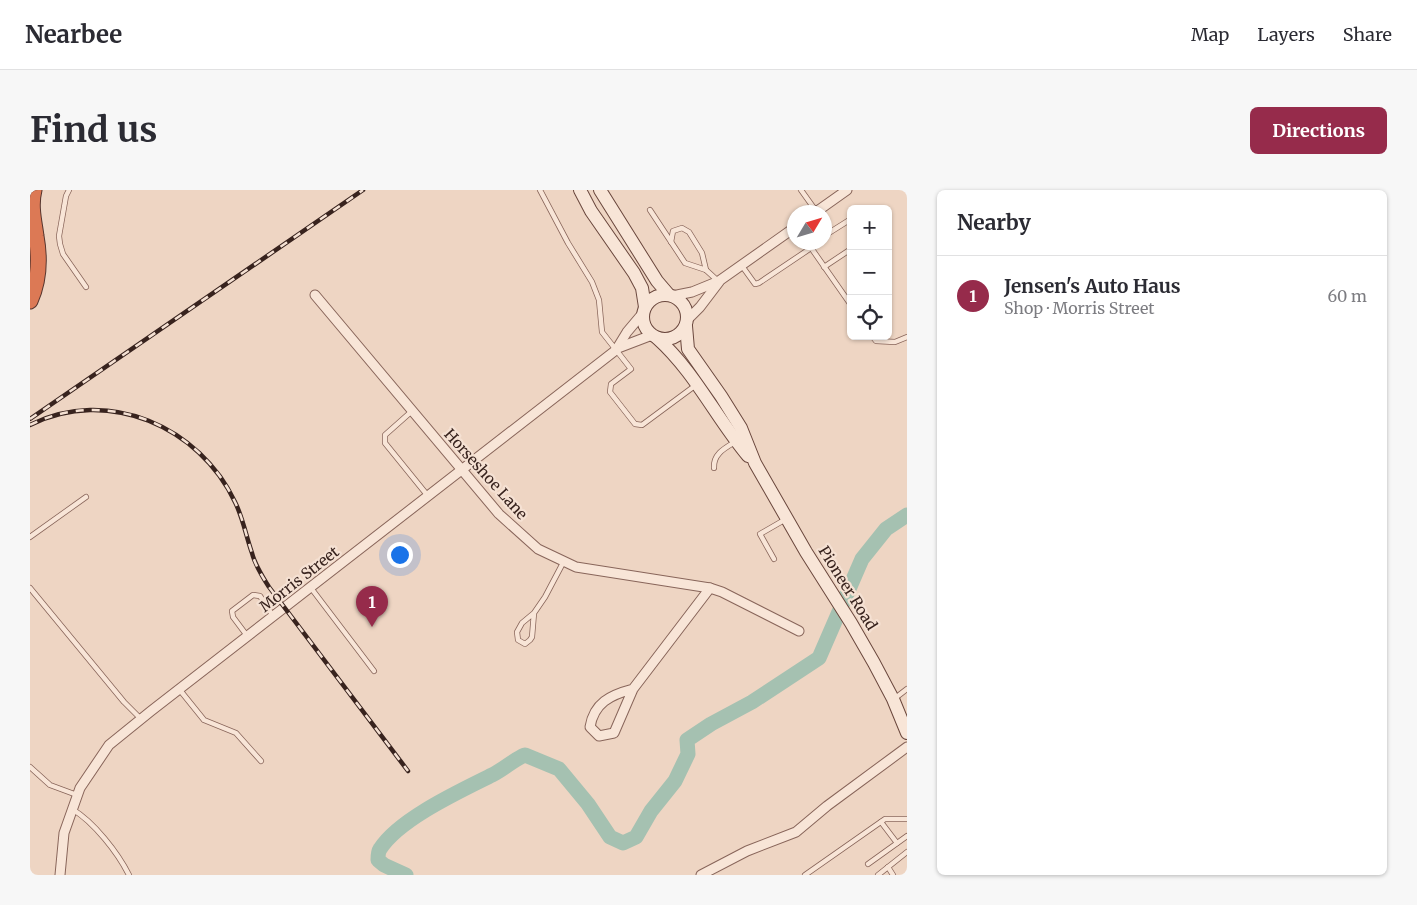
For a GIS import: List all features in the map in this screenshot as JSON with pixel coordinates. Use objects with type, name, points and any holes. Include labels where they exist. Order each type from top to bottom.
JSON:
[{"type":"highway","points":[[30,302],[38,272],[33,231],[32,198],[34,190]]},
{"type":"main road","points":[[580,190],[591,211],[634,273],[642,288],[645,327],[654,336],[670,339],[677,336],[686,323],[686,310],[682,303],[670,295],[657,281],[600,190]]},
{"type":"main road","points":[[644,310],[655,297],[670,295]]},
{"type":"main road","name":"Pioneer Road","points":[[686,323],[688,349],[741,428],[741,439],[787,519],[851,623],[893,699],[907,733]]},
{"type":"main road","name":"Pioneer Road","points":[[654,336],[685,367],[730,434],[741,439]]},
{"type":"street","points":[[826,205],[847,190]]},
{"type":"street","points":[[670,295],[692,292],[719,282],[787,233]]},
{"type":"street","points":[[686,323],[719,282]]},
{"type":"street","name":"Horseshoe Lane","points":[[315,295],[499,514],[538,549],[576,567],[710,588],[722,592],[799,631]]},
{"type":"street","name":"Morris Street","points":[[617,349],[644,310]]},
{"type":"street","name":"Morris Street","points":[[60,875],[64,833],[72,809],[80,788],[109,745],[617,349],[654,336]]},
{"type":"street","points":[[632,689],[618,693],[601,703],[592,716],[590,727],[599,736],[614,733],[632,689],[710,588]]},
{"type":"street","points":[[701,875],[747,851],[799,830],[827,806],[907,747]]},
{"type":"lane","points":[[69,190],[66,196],[59,236],[60,244],[63,254],[86,287]]},
{"type":"lane","points":[[540,190],[568,243],[592,282],[599,300],[602,332],[631,369],[611,384],[610,392],[635,424],[642,425],[698,384]]},
{"type":"lane","points":[[801,190],[811,205]]},
{"type":"lane","points":[[650,210],[685,263],[706,270],[719,282]]},
{"type":"lane","points":[[832,231],[847,222]]},
{"type":"lane","points":[[671,242],[673,231],[682,228],[689,232],[702,253],[706,270]]},
{"type":"lane","points":[[742,266],[755,284],[759,283],[802,250]]},
{"type":"lane","points":[[812,250],[847,299]]},
{"type":"lane","points":[[824,267],[850,250]]},
{"type":"lane","points":[[875,340],[895,342],[907,337]]},
{"type":"lane","points":[[412,411],[386,435],[385,444],[428,496]]},
{"type":"lane","points":[[714,468],[713,461],[716,456],[741,439]]},
{"type":"lane","points":[[30,537],[86,496]]},
{"type":"lane","points":[[774,559],[760,534],[787,519]]},
{"type":"lane","points":[[534,613],[532,637],[525,644],[518,640],[517,632],[522,623],[534,613],[545,597],[564,561]]},
{"type":"lane","points":[[30,588],[141,719]]},
{"type":"lane","points":[[311,588],[374,671]]},
{"type":"lane","points":[[248,636],[233,617],[232,611],[253,595],[260,596],[273,617]]},
{"type":"lane","points":[[179,689],[204,720],[236,733],[261,761]]},
{"type":"lane","points":[[893,699],[907,689]]},
{"type":"lane","points":[[30,767],[50,785],[78,796]]},
{"type":"lane","points":[[72,809],[84,816],[96,828],[126,868],[129,875]]},
{"type":"lane","points":[[805,875],[885,819],[907,819]]},
{"type":"lane","points":[[881,822],[897,843]]},
{"type":"lane","points":[[868,864],[907,836]]},
{"type":"lane","points":[[878,875],[907,852]]},
{"type":"lane","points":[[888,867],[893,875]]},
{"type":"waterway","points":[[406,875],[384,865],[378,860],[379,850],[389,838],[401,827],[431,807],[496,773],[525,755],[559,769],[588,804],[610,837],[623,843],[636,837],[651,811],[675,781],[688,754],[687,740],[711,724],[752,702],[819,658],[862,559],[886,529],[907,515]]},
{"type":"railway","points":[[30,419],[363,190]]},
{"type":"railway","points":[[30,425],[60,414],[90,410],[120,412],[149,421],[175,434],[199,453],[219,476],[235,502],[261,575],[408,771]]},
{"type":"place","name":"Jensen's Auto Haus","points":[[372,627]]}]
